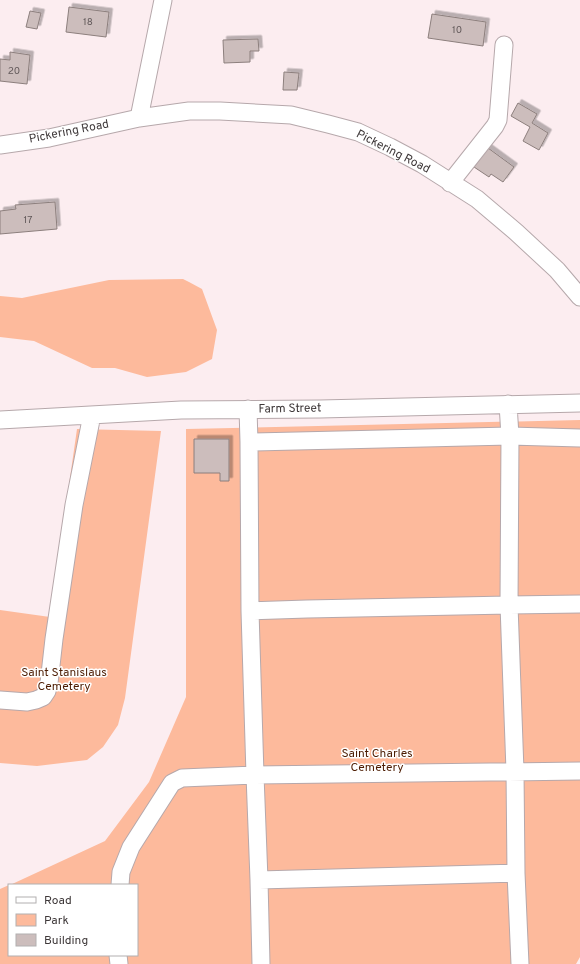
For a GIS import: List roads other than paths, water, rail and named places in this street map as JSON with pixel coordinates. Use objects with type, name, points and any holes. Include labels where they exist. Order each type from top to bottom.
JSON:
[{"type":"street","points":[[139,118],[163,0]]},
{"type":"street","points":[[450,183],[495,126],[498,120],[504,45]]},
{"type":"street","name":"Pickering Road","points":[[0,144],[49,138],[139,118],[189,111],[220,111],[291,115],[358,132],[422,164],[477,199],[516,232],[557,270],[580,297]]},
{"type":"street","name":"Farm Street","points":[[0,420],[182,410],[580,403]]},
{"type":"street","points":[[508,404],[510,436],[509,605],[515,771],[516,873],[520,964]]},
{"type":"street","points":[[248,409],[250,611],[259,880],[260,964]]},
{"type":"street","points":[[0,700],[27,702],[36,700],[43,697],[49,684],[54,639],[74,505],[92,415]]},
{"type":"street","points":[[249,442],[510,436],[580,438]]},
{"type":"street","points":[[250,611],[580,604]]},
{"type":"street","points":[[120,884],[121,872],[132,847],[172,783],[182,778],[255,775],[580,771]]},
{"type":"street","points":[[259,880],[516,873]]},
{"type":"park label","name":"Saint Stanislaus Cemetery","points":[[64,680]]},
{"type":"park label","name":"Saint Charles Cemetery","points":[[377,761]]}]
